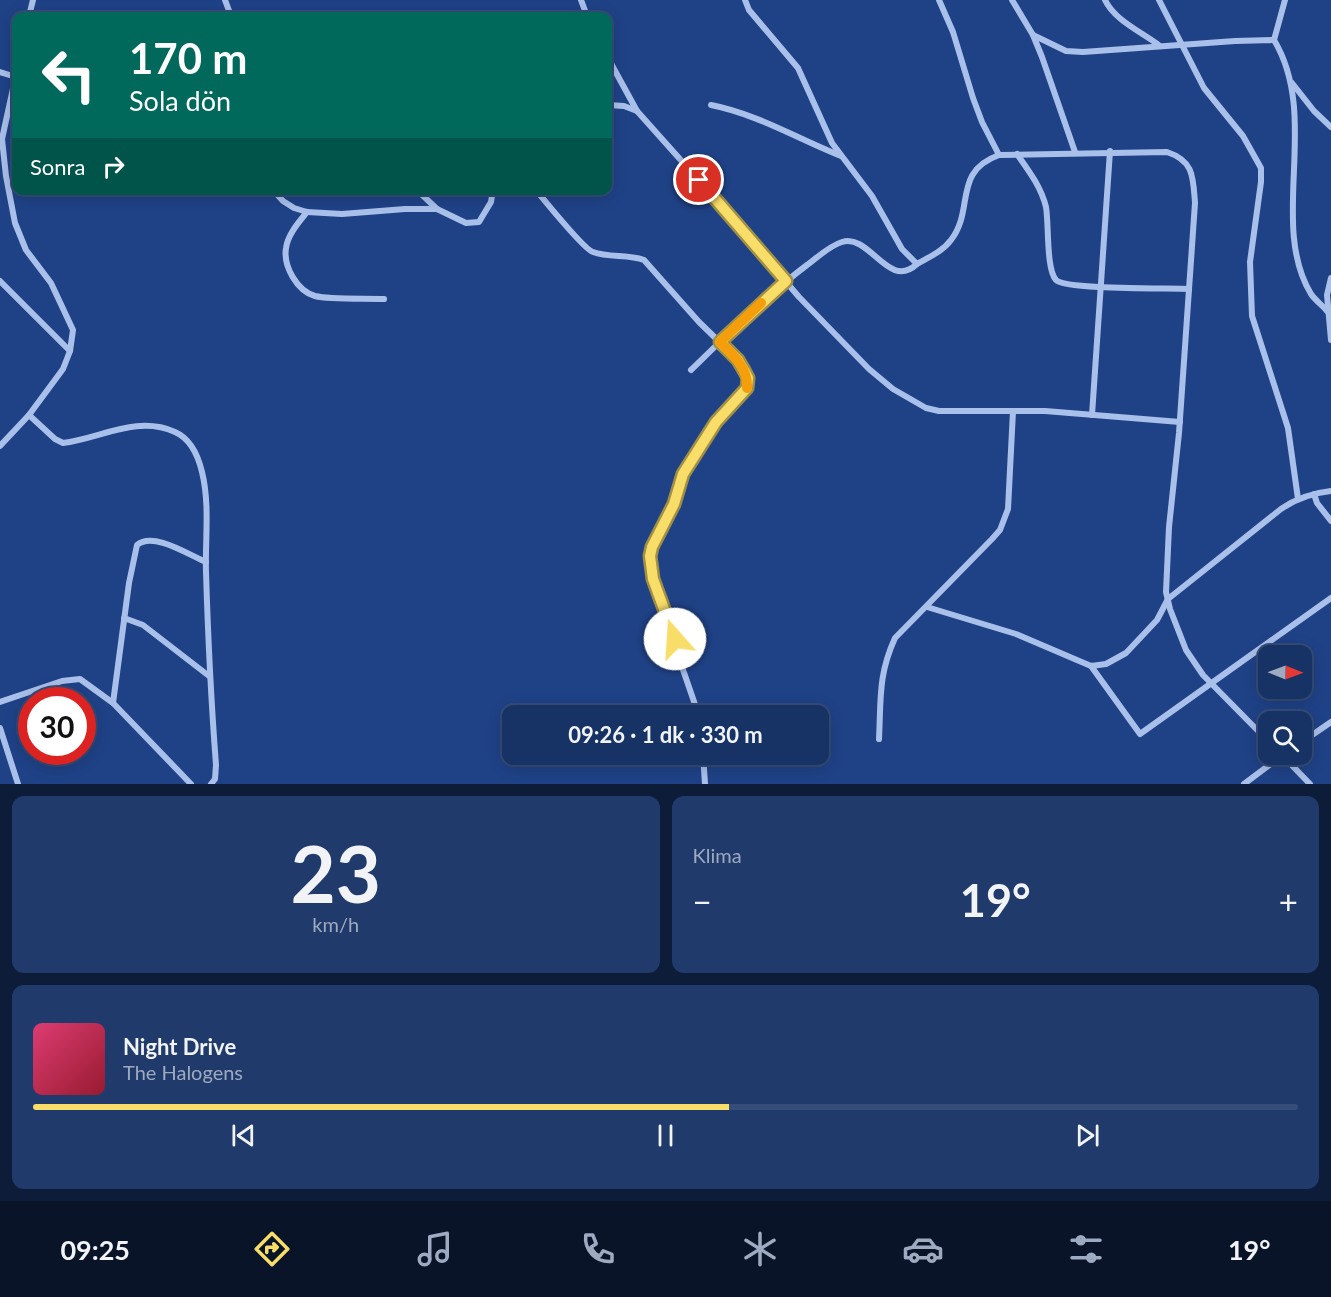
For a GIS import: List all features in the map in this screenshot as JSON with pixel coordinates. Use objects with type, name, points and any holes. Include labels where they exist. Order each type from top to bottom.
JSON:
[{"type":"street","points":[[745,0],[749,10],[798,68],[823,126],[841,157],[872,196],[902,249],[917,264]]},
{"type":"street","points":[[939,0],[976,106],[999,154]]},
{"type":"street","points":[[1012,0],[1033,36],[1075,152]]},
{"type":"street","points":[[1105,0],[1119,17],[1160,46]]},
{"type":"street","points":[[1159,0],[1204,88],[1243,136],[1261,168],[1260,193],[1250,262],[1252,316],[1288,428],[1298,499]]},
{"type":"street","points":[[1285,0],[1275,40],[1283,55],[1294,100],[1295,247],[1300,267],[1312,294],[1327,311]]},
{"type":"street","points":[[1033,36],[1066,51],[1083,52],[1235,40],[1275,40]]},
{"type":"street","points":[[612,65],[637,111],[786,281],[869,369],[893,388],[918,403],[939,411],[1045,411],[1180,422]]},
{"type":"street","points":[[1290,80],[1314,111],[1331,127]]},
{"type":"street","points":[[0,446],[29,415],[63,369],[70,351],[73,330],[51,283],[26,250],[15,223],[2,139],[12,94]]},
{"type":"street","points":[[612,105],[624,106],[637,111]]},
{"type":"street","points":[[711,105],[787,131],[841,157]]},
{"type":"street","points":[[1092,415],[1110,151]]},
{"type":"street","points":[[691,370],[786,281],[832,246],[845,241],[853,243],[901,272],[910,271],[917,264],[937,253],[951,240],[959,225],[974,170],[986,160],[999,154],[1110,151],[1167,152],[1180,156],[1186,163],[1193,180],[1195,203],[1180,422],[1169,527],[1166,592],[1186,650],[1203,675],[1258,731]]},
{"type":"street","points":[[1017,154],[1031,173],[1046,207],[1051,271],[1056,281],[1063,284],[1101,287],[1189,289]]},
{"type":"street","points":[[278,195],[294,208],[307,212],[342,214],[405,208],[437,209]]},
{"type":"street","points":[[422,195],[437,209],[466,223],[479,222],[491,202],[492,195]]},
{"type":"street","points":[[540,195],[587,249],[593,252],[633,256],[644,260],[699,322],[738,360],[748,378],[747,388],[716,422],[683,474],[674,504],[652,547],[650,556],[653,579],[669,621],[695,705]]},
{"type":"street","points":[[307,212],[293,230],[286,248],[288,266],[302,290],[315,296],[384,299]]},
{"type":"street","points":[[1331,278],[1327,295],[1331,340]]},
{"type":"street","points":[[0,281],[70,351]]},
{"type":"street","points":[[879,739],[881,677],[895,638],[992,539],[1005,519],[1010,497],[1013,411]]},
{"type":"street","points":[[29,415],[63,443],[130,426],[156,426],[176,432],[187,440],[197,455],[205,492],[209,676],[216,765],[215,779],[211,784]]},
{"type":"street","points":[[927,607],[1016,634],[1091,666],[1106,664],[1126,653],[1157,620],[1168,599],[1281,509],[1298,499],[1331,491]]},
{"type":"street","points":[[1314,494],[1317,503],[1331,521]]},
{"type":"street","points":[[113,703],[124,618],[137,545],[147,540],[163,543],[206,562]]},
{"type":"street","points":[[1091,666],[1140,734],[1331,598]]},
{"type":"street","points":[[124,618],[143,625],[209,676]]},
{"type":"street","points":[[0,702],[62,681],[80,679],[113,703],[191,784]]},
{"type":"street","points":[[1312,735],[1331,722]]},
{"type":"street","points":[[0,728],[18,784]]},
{"type":"street","points":[[704,765],[705,784]]},
{"type":"street","points":[[1244,784],[1269,765]]},
{"type":"street","points":[[1292,765],[1310,784]]},
{"type":"slow traffic","points":[[747,388],[748,378],[738,360],[720,342],[761,303]]},
{"type":"route","points":[[675,639],[653,579],[650,567],[652,547],[670,514],[683,474],[716,422],[747,388],[748,378],[738,360],[720,342],[786,281],[699,180]]}]
